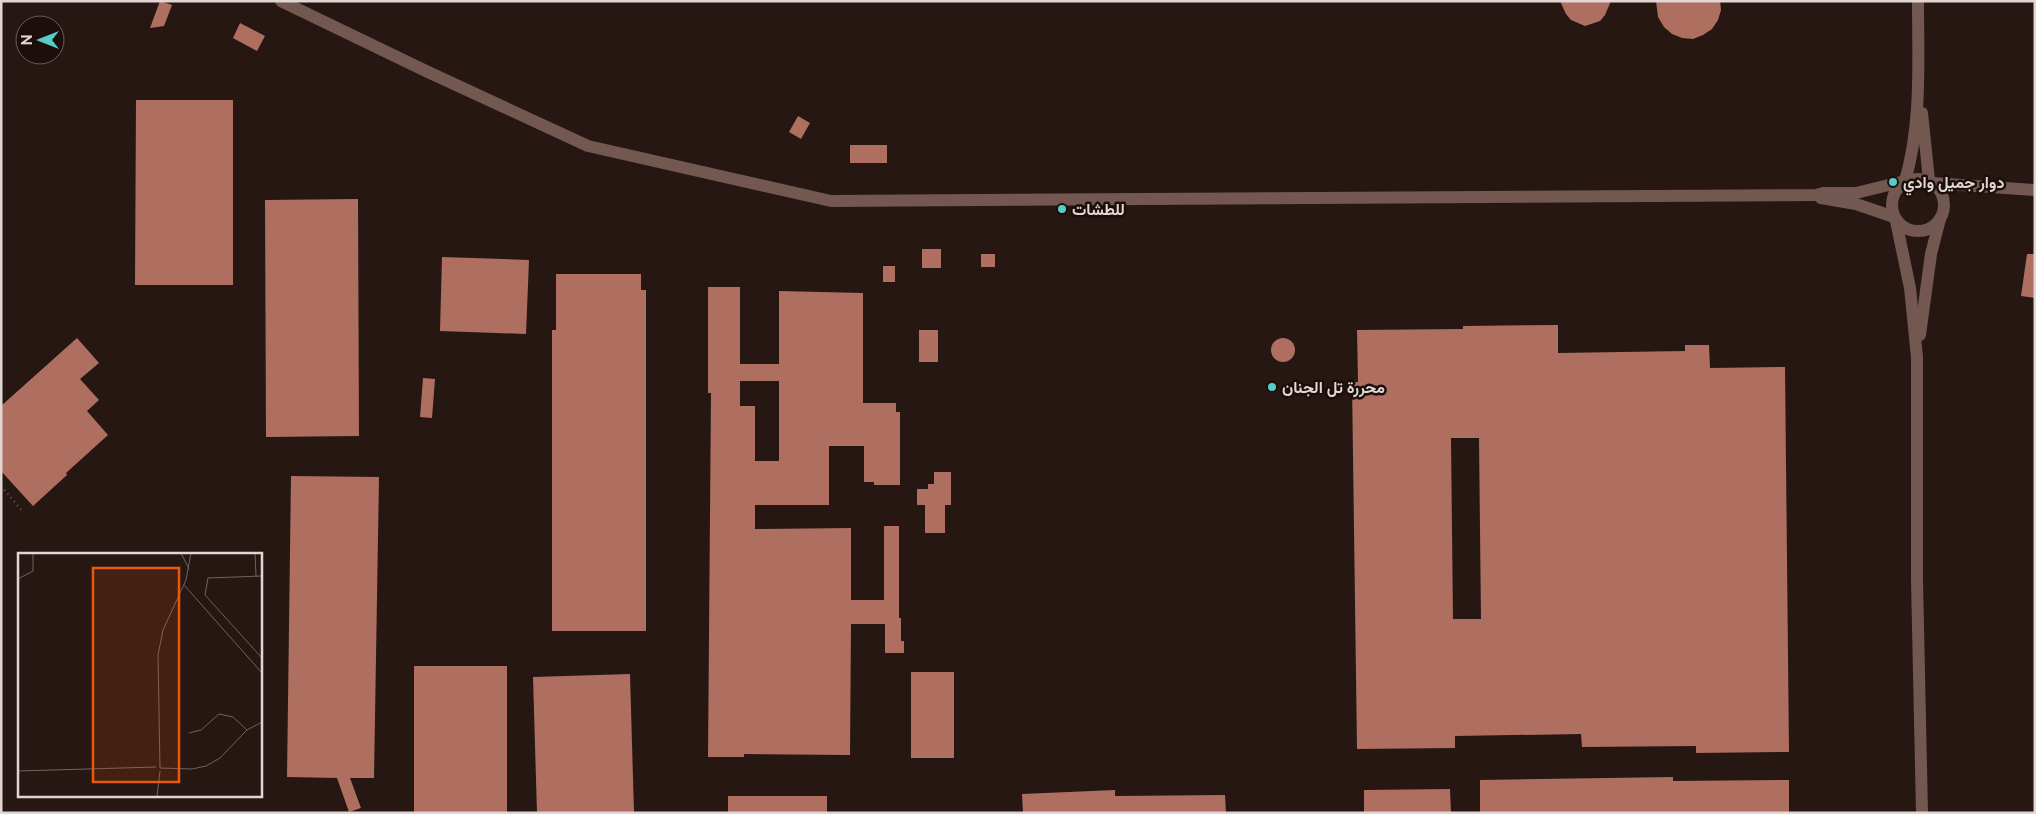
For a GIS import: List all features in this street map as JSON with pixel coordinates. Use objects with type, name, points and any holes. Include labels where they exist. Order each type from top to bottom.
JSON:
[{"type":"street","points":[[281,1],[588,146],[831,201],[1816,195],[1823,193],[1856,193],[1920,178],[1963,185],[2035,190]]},
{"type":"street","points":[[1918,1],[1918,89],[1914,143],[1905,181],[1896,189],[1891,205],[1910,288],[1917,357],[1917,580],[1922,813]]},
{"type":"street","points":[[1917,357],[1931,254],[1942,213],[1942,193],[1930,181],[1918,89]]},
{"type":"street","points":[[1816,195],[1825,200],[1856,204],[1895,219],[1910,230],[1918,231],[1934,226],[1963,185]]},
{"type":"path","points":[[1,486],[23,512]]},
{"type":"building","points":[[160,1],[172,5],[164,26],[150,28]]},
{"type":"building","points":[[1560,1],[1611,1],[1600,21],[1585,26],[1571,20]]},
{"type":"building","points":[[1656,1],[1720,1],[1721,10],[1718,20],[1712,29],[1693,39],[1682,38],[1672,34],[1664,27],[1658,17]]},
{"type":"building","points":[[240,23],[265,36],[257,51],[233,38]]},
{"type":"building","points":[[136,100],[233,100],[233,285],[135,285]]},
{"type":"building","points":[[798,116],[810,123],[801,139],[789,132]]},
{"type":"building","points":[[850,145],[887,145],[887,163],[850,163]]},
{"type":"building","points":[[358,199],[359,436],[266,437],[265,200]]},
{"type":"building","points":[[922,249],[941,249],[941,268],[922,268]]},
{"type":"building","points":[[981,254],[995,254],[995,267],[981,267]]},
{"type":"building","points":[[2027,254],[2035,254],[2035,298],[2021,296]]},
{"type":"building","points":[[442,257],[529,260],[526,334],[440,331]]},
{"type":"building","points":[[883,266],[895,266],[895,282],[883,282]]},
{"type":"building","points":[[556,274],[641,274],[641,290],[646,290],[646,631],[552,631],[552,330],[556,330]]},
{"type":"building","points":[[708,287],[740,287],[740,364],[779,364],[779,291],[863,293],[863,403],[896,403],[896,412],[900,412],[900,485],[874,485],[874,482],[864,482],[864,446],[829,446],[829,505],[755,505],[755,529],[851,528],[851,600],[884,600],[884,526],[899,526],[899,618],[901,618],[901,641],[904,641],[904,653],[885,653],[885,624],[851,624],[850,755],[744,754],[744,757],[708,757],[711,393],[708,393]],"holes":[[[740,381],[779,381],[779,461],[755,461],[755,406],[740,406]]]},
{"type":"building","points":[[1558,325],[1558,353],[1685,351],[1685,345],[1709,345],[1710,368],[1785,367],[1789,752],[1696,753],[1696,746],[1582,747],[1581,734],[1455,736],[1455,748],[1357,749],[1352,382],[1358,382],[1357,330],[1463,329],[1463,326]],"holes":[[[1451,438],[1479,438],[1481,619],[1453,619]]]},
{"type":"building","points":[[919,330],[938,330],[938,362],[919,362]]},
{"type":"building","points":[[77,338],[99,363],[80,379],[99,400],[87,411],[108,435],[33,506],[1,471],[1,406]]},
{"type":"building","points":[[1283,338],[1288,339],[1294,345],[1294,355],[1288,361],[1283,362],[1278,361],[1272,355],[1271,350],[1272,345],[1278,339]]},
{"type":"building","points":[[423,378],[435,379],[432,418],[420,417]]},
{"type":"building","points":[[934,472],[951,472],[951,505],[945,505],[945,533],[925,533],[925,505],[917,505],[917,489],[928,489],[928,484],[934,484]]},
{"type":"building","points":[[291,476],[379,477],[374,778],[350,778],[361,808],[349,812],[337,778],[287,777]]},
{"type":"building","points":[[414,666],[507,666],[507,813],[414,813]]},
{"type":"building","points":[[911,672],[954,672],[954,758],[911,758]]},
{"type":"building","points":[[630,674],[634,813],[537,813],[533,677]]},
{"type":"building","points":[[1673,777],[1673,781],[1789,780],[1789,813],[1480,813],[1480,780]]},
{"type":"building","points":[[1450,789],[1451,813],[1364,813],[1364,790]]},
{"type":"building","points":[[1115,790],[1115,796],[1225,795],[1226,813],[1023,813],[1022,794]]},
{"type":"building","points":[[728,796],[827,796],[827,813],[728,813]]},
{"type":"place","name":"دوار جميل وادي","points":[[1893,182]]},
{"type":"place","name":"للطشات","points":[[1062,209]]},
{"type":"place","name":"محررة تل الجنان","points":[[1272,387]]}]
